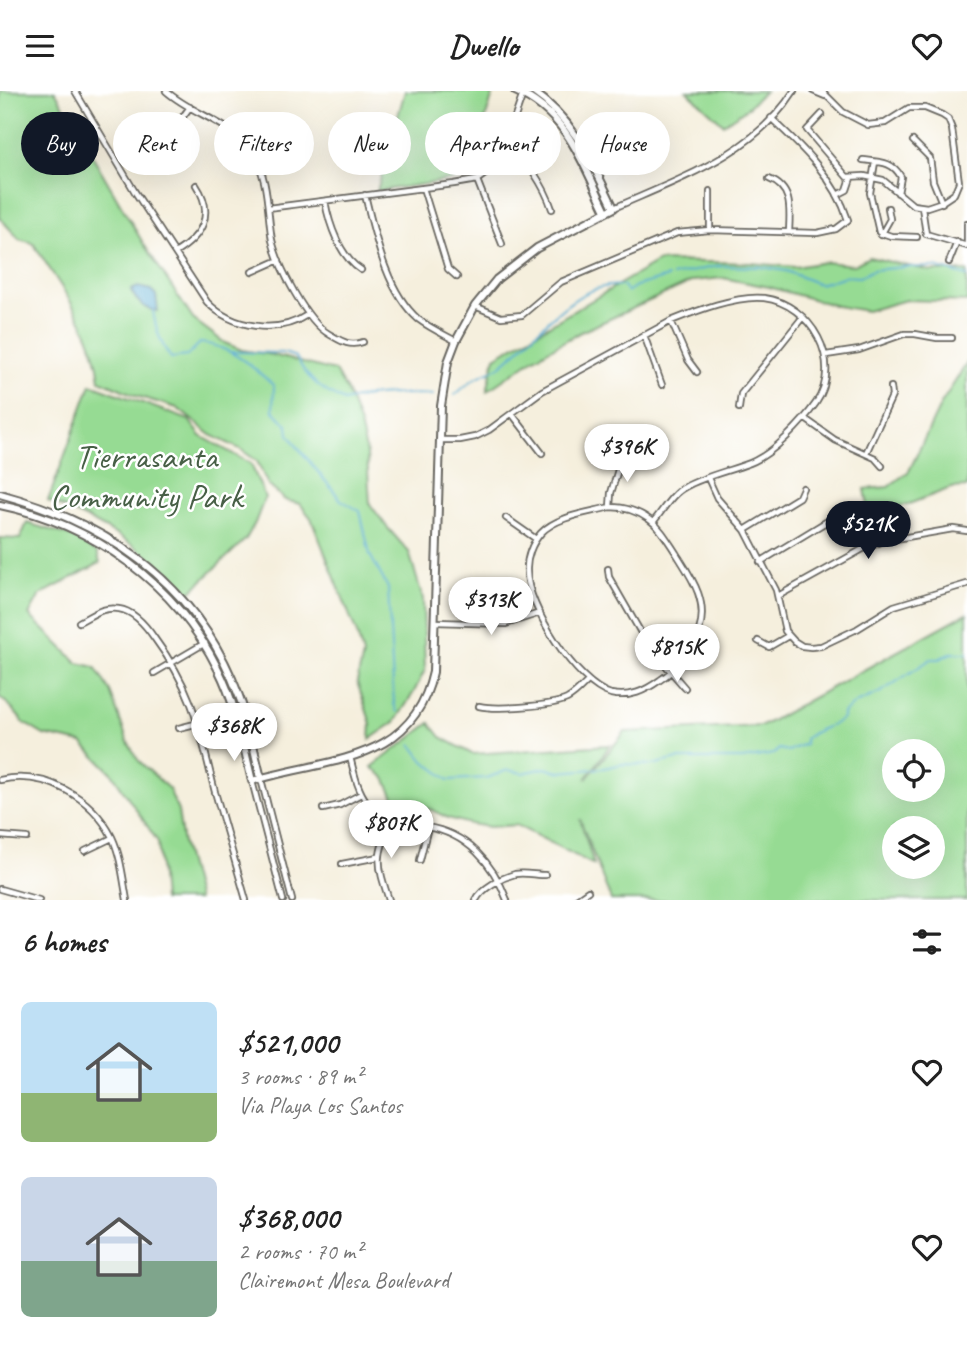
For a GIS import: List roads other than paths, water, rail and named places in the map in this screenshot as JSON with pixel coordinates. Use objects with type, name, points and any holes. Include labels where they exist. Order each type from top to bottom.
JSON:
[{"type":"main road","points":[[532,91],[557,111],[576,132],[610,209]]},
{"type":"main road","points":[[520,92],[551,114],[568,134],[610,209]]},
{"type":"main road","points":[[0,505],[36,513],[110,550],[140,571],[180,610],[219,671],[232,704],[252,781],[350,757],[381,746],[399,734],[418,713],[426,698],[433,672],[439,440],[443,386],[456,341],[475,306],[497,279],[537,248],[610,209]]},
{"type":"main road","points":[[0,494],[66,515],[115,542],[157,573],[187,604],[212,639],[239,696],[261,778]]},
{"type":"main road","points":[[140,571],[157,573]]},
{"type":"street","points":[[75,91],[175,253],[215,311],[263,327],[287,325],[307,315]]},
{"type":"street","points":[[166,91],[224,124],[238,135],[253,154],[262,173],[273,242],[279,260],[307,315],[322,330],[343,342],[354,345],[363,342]]},
{"type":"street","points":[[610,209],[732,152],[771,118],[794,91]]},
{"type":"street","points":[[813,91],[825,93],[843,112],[868,125],[886,123],[914,108],[925,108],[948,119],[960,177],[954,194],[942,202],[922,207],[905,200],[883,180],[847,177],[808,132],[810,125],[822,114]]},
{"type":"street","points":[[514,112],[520,92]]},
{"type":"street","points":[[186,112],[190,107]]},
{"type":"street","points":[[475,306],[501,317],[522,315],[561,282],[677,233],[710,230],[825,232],[842,226],[848,220],[827,177],[771,118]]},
{"type":"street","points":[[913,141],[930,158],[933,181],[942,202]]},
{"type":"street","points":[[863,160],[891,165],[899,173],[901,183],[898,193]]},
{"type":"street","points":[[875,162],[870,193],[881,235]]},
{"type":"street","points":[[268,208],[477,180],[484,175]]},
{"type":"street","points":[[533,175],[552,209]]},
{"type":"street","points":[[837,195],[846,190],[851,178]]},
{"type":"street","points":[[769,179],[777,182],[787,195],[790,204],[789,232]]},
{"type":"street","points":[[477,180],[502,244]]},
{"type":"street","points":[[175,253],[188,245],[201,231],[205,218],[201,193],[195,185]]},
{"type":"street","points":[[423,188],[448,269],[457,277]]},
{"type":"street","points":[[710,191],[710,230]]},
{"type":"street","points":[[365,195],[390,278],[400,298],[425,324],[456,341]]},
{"type":"street","points":[[325,201],[331,227],[353,265],[361,269]]},
{"type":"street","points":[[922,207],[925,233],[967,246],[967,224]]},
{"type":"street","points":[[881,235],[890,219],[888,208]]},
{"type":"street","points":[[881,235],[917,237]]},
{"type":"street","points":[[950,262],[957,242]]},
{"type":"street","points":[[252,272],[279,260]]},
{"type":"street","points":[[439,440],[475,437],[542,391],[671,321],[752,298],[774,300],[783,304],[802,318],[819,338],[826,355],[824,388],[804,418],[765,455],[680,490],[653,522]]},
{"type":"street","points":[[738,408],[741,394],[802,318]]},
{"type":"street","points":[[671,321],[688,360],[697,372]]},
{"type":"street","points":[[826,355],[859,350],[904,334],[952,338]]},
{"type":"street","points":[[643,335],[662,385]]},
{"type":"street","points":[[866,453],[892,396],[891,387]]},
{"type":"street","points":[[512,414],[542,453]]},
{"type":"street","points":[[804,418],[835,440],[875,458],[882,466]]},
{"type":"street","points":[[610,507],[611,493],[622,456]]},
{"type":"street","points":[[708,478],[717,498],[745,530],[778,596],[781,621],[788,636],[802,646],[821,646],[857,629],[894,606],[967,584]]},
{"type":"street","points":[[745,530],[799,497],[803,488]]},
{"type":"street","points":[[610,507],[631,510],[653,522],[661,530],[694,581],[702,608],[695,642],[671,673],[649,688],[630,695],[608,693],[588,681],[567,658],[540,613],[528,585],[529,554],[536,539],[547,528],[557,522],[610,507]]},
{"type":"street","points":[[761,562],[845,508]]},
{"type":"street","points":[[506,518],[536,539]]},
{"type":"street","points":[[778,596],[863,549],[884,541],[953,529],[967,531]]},
{"type":"street","points":[[608,569],[609,577],[640,632],[685,688]]},
{"type":"street","points":[[79,622],[104,609],[123,610],[133,615],[150,632],[173,663],[183,680],[199,723],[246,900]]},
{"type":"street","points":[[435,622],[506,624],[540,613]]},
{"type":"street","points":[[758,641],[769,647],[788,636]]},
{"type":"street","points":[[154,673],[212,639]]},
{"type":"street","points":[[480,706],[492,709],[555,702],[566,699],[588,681]]},
{"type":"street","points":[[179,728],[199,723]]},
{"type":"street","points":[[350,757],[362,794],[374,810],[391,820],[428,827],[450,834],[470,845],[487,862],[500,881],[507,900]]},
{"type":"street","points":[[261,778],[292,900]]},
{"type":"street","points":[[0,780],[30,779],[61,787],[86,803],[101,819],[112,838],[119,856],[127,900]]},
{"type":"street","points":[[252,781],[283,900]]},
{"type":"street","points":[[323,809],[340,805],[362,794]]},
{"type":"street","points":[[389,900],[378,869],[378,857],[391,820]]},
{"type":"street","points":[[420,860],[428,827]]},
{"type":"street","points":[[0,837],[27,838]]},
{"type":"street","points":[[85,851],[112,838]]},
{"type":"street","points":[[342,864],[378,857]]},
{"type":"street","points":[[476,900],[480,892],[518,873],[545,875]]},
{"type":"street","points":[[0,888],[39,900]]},
{"type":"street","points":[[575,900],[588,891]]},
{"type":"water","points":[[138,287],[151,290],[156,295],[158,311],[142,305],[136,298],[131,290]]},
{"type":"waterway","points":[[672,276],[717,266],[760,267],[786,271],[819,284],[846,276],[859,277],[873,270],[905,267],[935,267],[967,276]]},
{"type":"waterway","points":[[455,395],[473,380],[500,366],[556,314],[588,292],[623,286],[627,292],[636,286],[668,277]]},
{"type":"waterway","points":[[153,311],[159,336],[171,358],[187,356],[200,343],[210,344],[240,358],[274,386],[273,410],[288,426],[289,434],[296,445],[341,500],[360,511],[370,555],[388,588],[394,704],[397,712]]},
{"type":"waterway","points":[[231,352],[284,353],[296,357],[316,383],[344,401],[388,394],[433,395]]},
{"type":"waterway","points":[[411,744],[424,761],[449,780],[487,778],[508,770],[523,773],[545,768],[559,772],[622,764],[652,765],[678,759],[742,759],[774,754],[779,749],[788,751],[805,744],[809,735],[839,721],[843,718],[843,713],[856,703],[881,692],[931,659],[939,659],[951,653],[967,653]]},
{"type":"park label","name":"Tierrasanta Community Park","points":[[146,476]]}]
